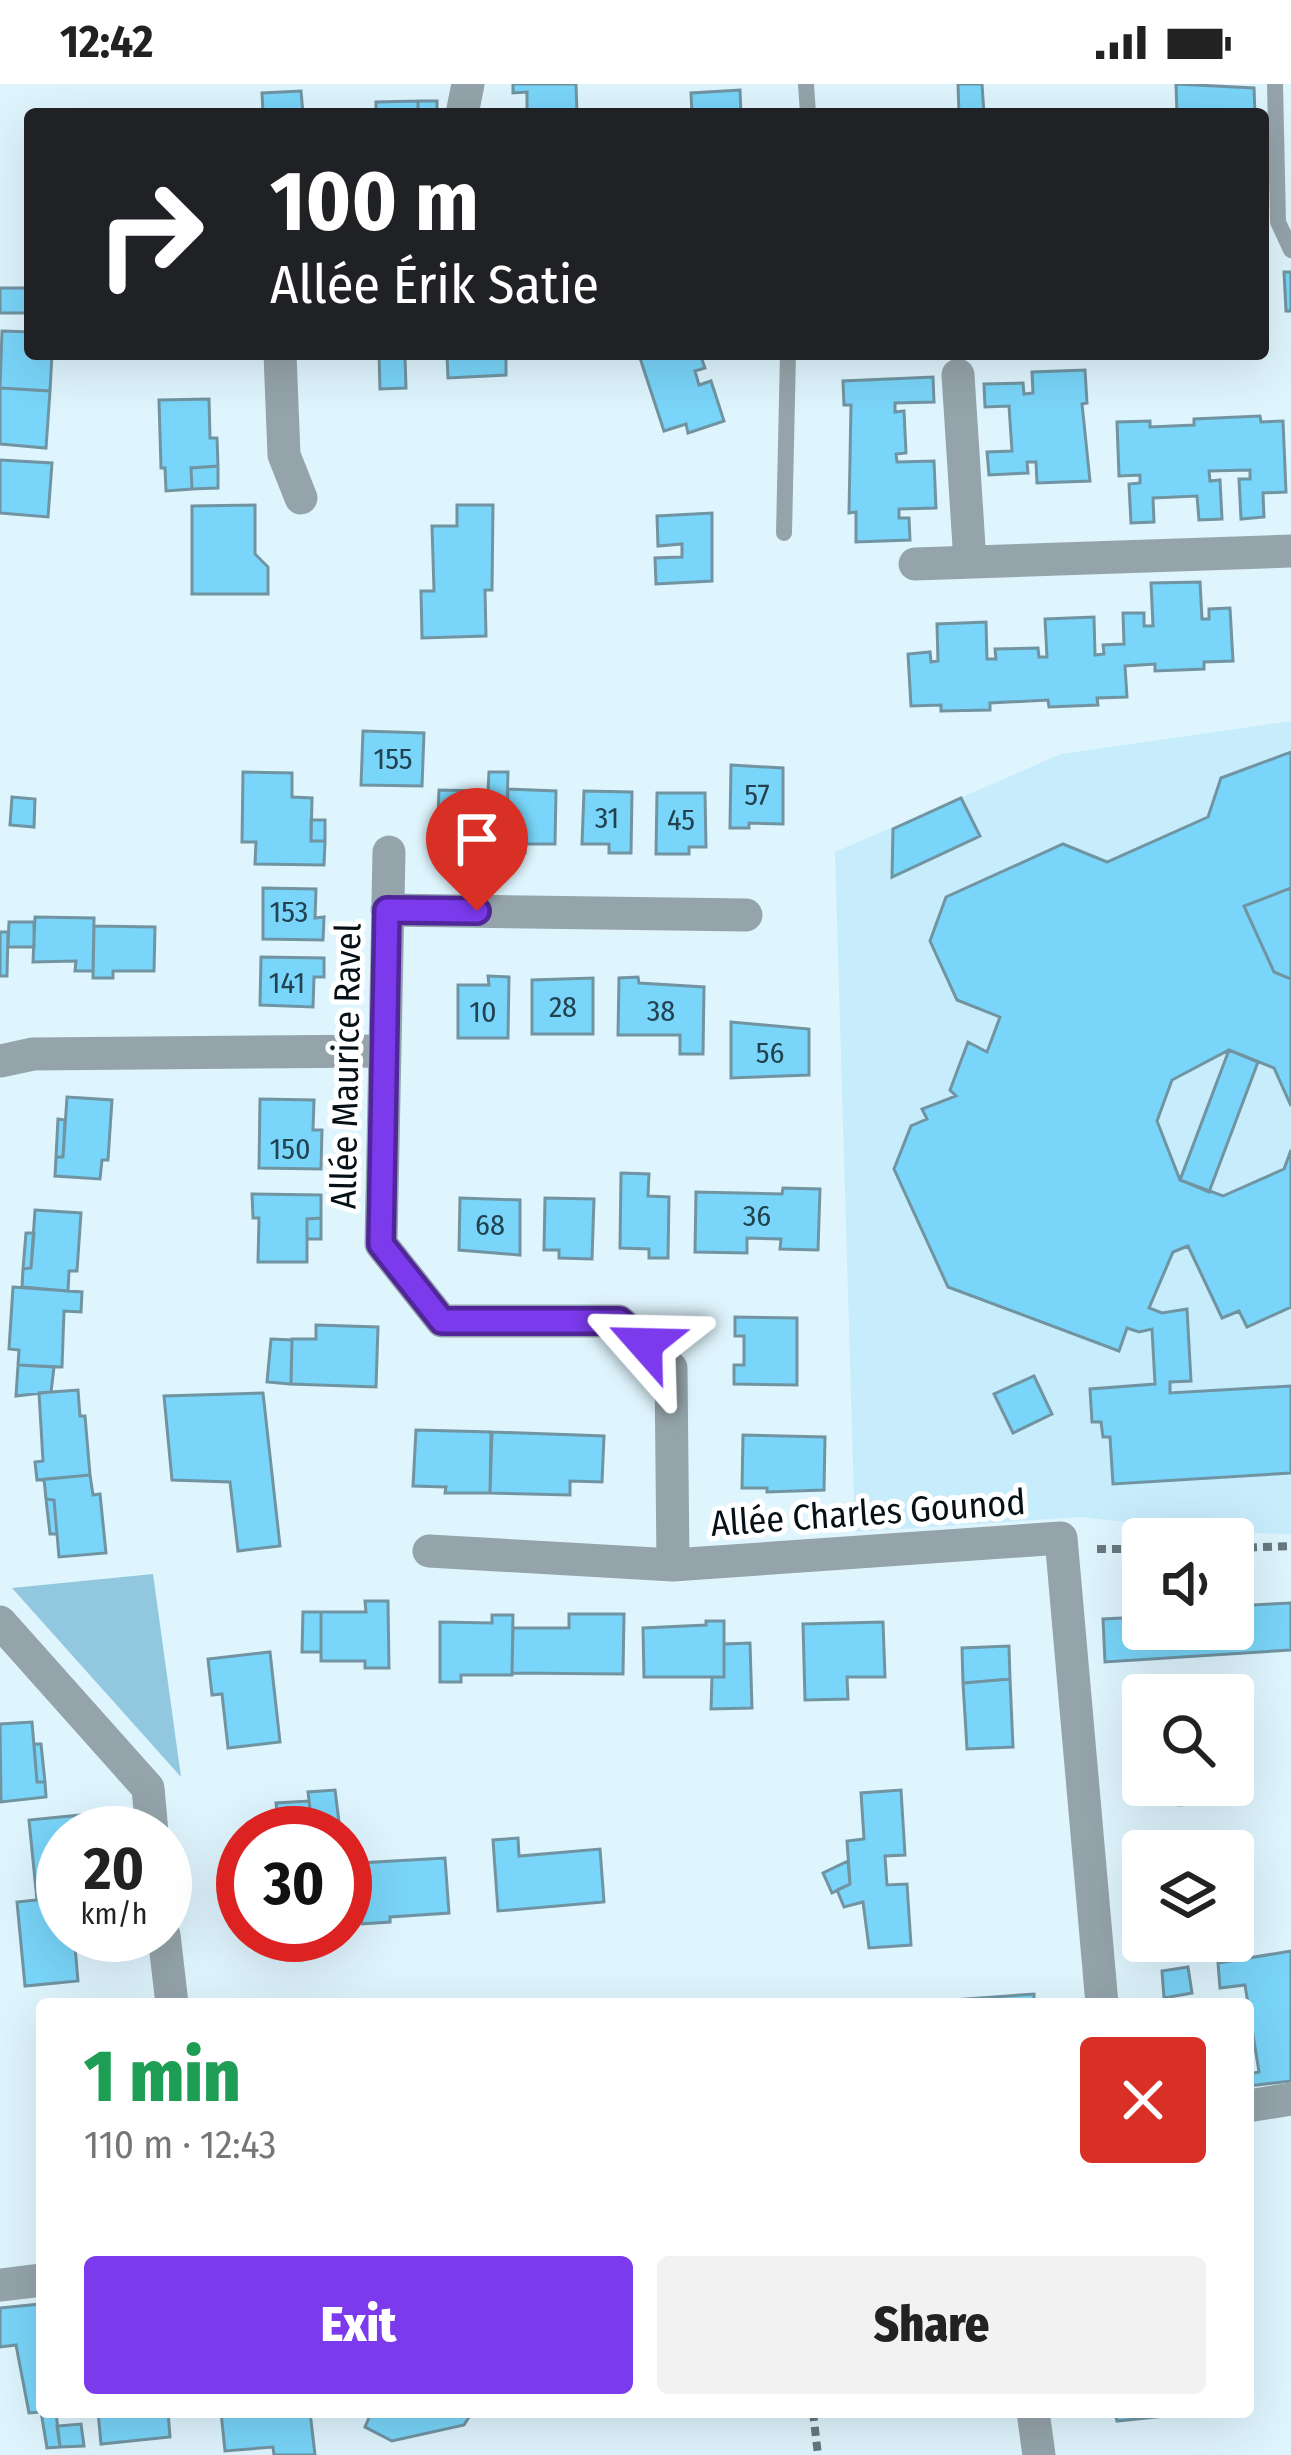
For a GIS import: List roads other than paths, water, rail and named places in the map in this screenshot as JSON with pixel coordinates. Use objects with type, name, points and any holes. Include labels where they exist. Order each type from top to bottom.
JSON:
[{"type":"street","points":[[280,360],[284,455],[301,498]]},
{"type":"street","points":[[958,375],[970,562]]},
{"type":"street","points":[[915,564],[1291,551]]},
{"type":"street","name":"Allée Maurice Ravel","points":[[389,851],[381,1244],[442,1321],[619,1321],[671,1368],[673,1565]]},
{"type":"street","points":[[387,910],[746,915]]},
{"type":"street","points":[[0,1061],[33,1054],[385,1051]]},
{"type":"street","name":"Allée Charles Gounod","points":[[429,1551],[673,1565],[1061,1538],[1101,1998]]},
{"type":"street","points":[[0,1622],[148,1789],[150,1806]]},
{"type":"street","points":[[167,1962],[171,1998]]},
{"type":"street","points":[[1254,2105],[1291,2099]]},
{"type":"street","points":[[0,2284],[36,2281]]},
{"type":"street","points":[[1034,2418],[1039,2455]]},
{"type":"lane","points":[[1275,84],[1278,222],[1291,250]]},
{"type":"lane","points":[[784,533],[788,360]]}]
